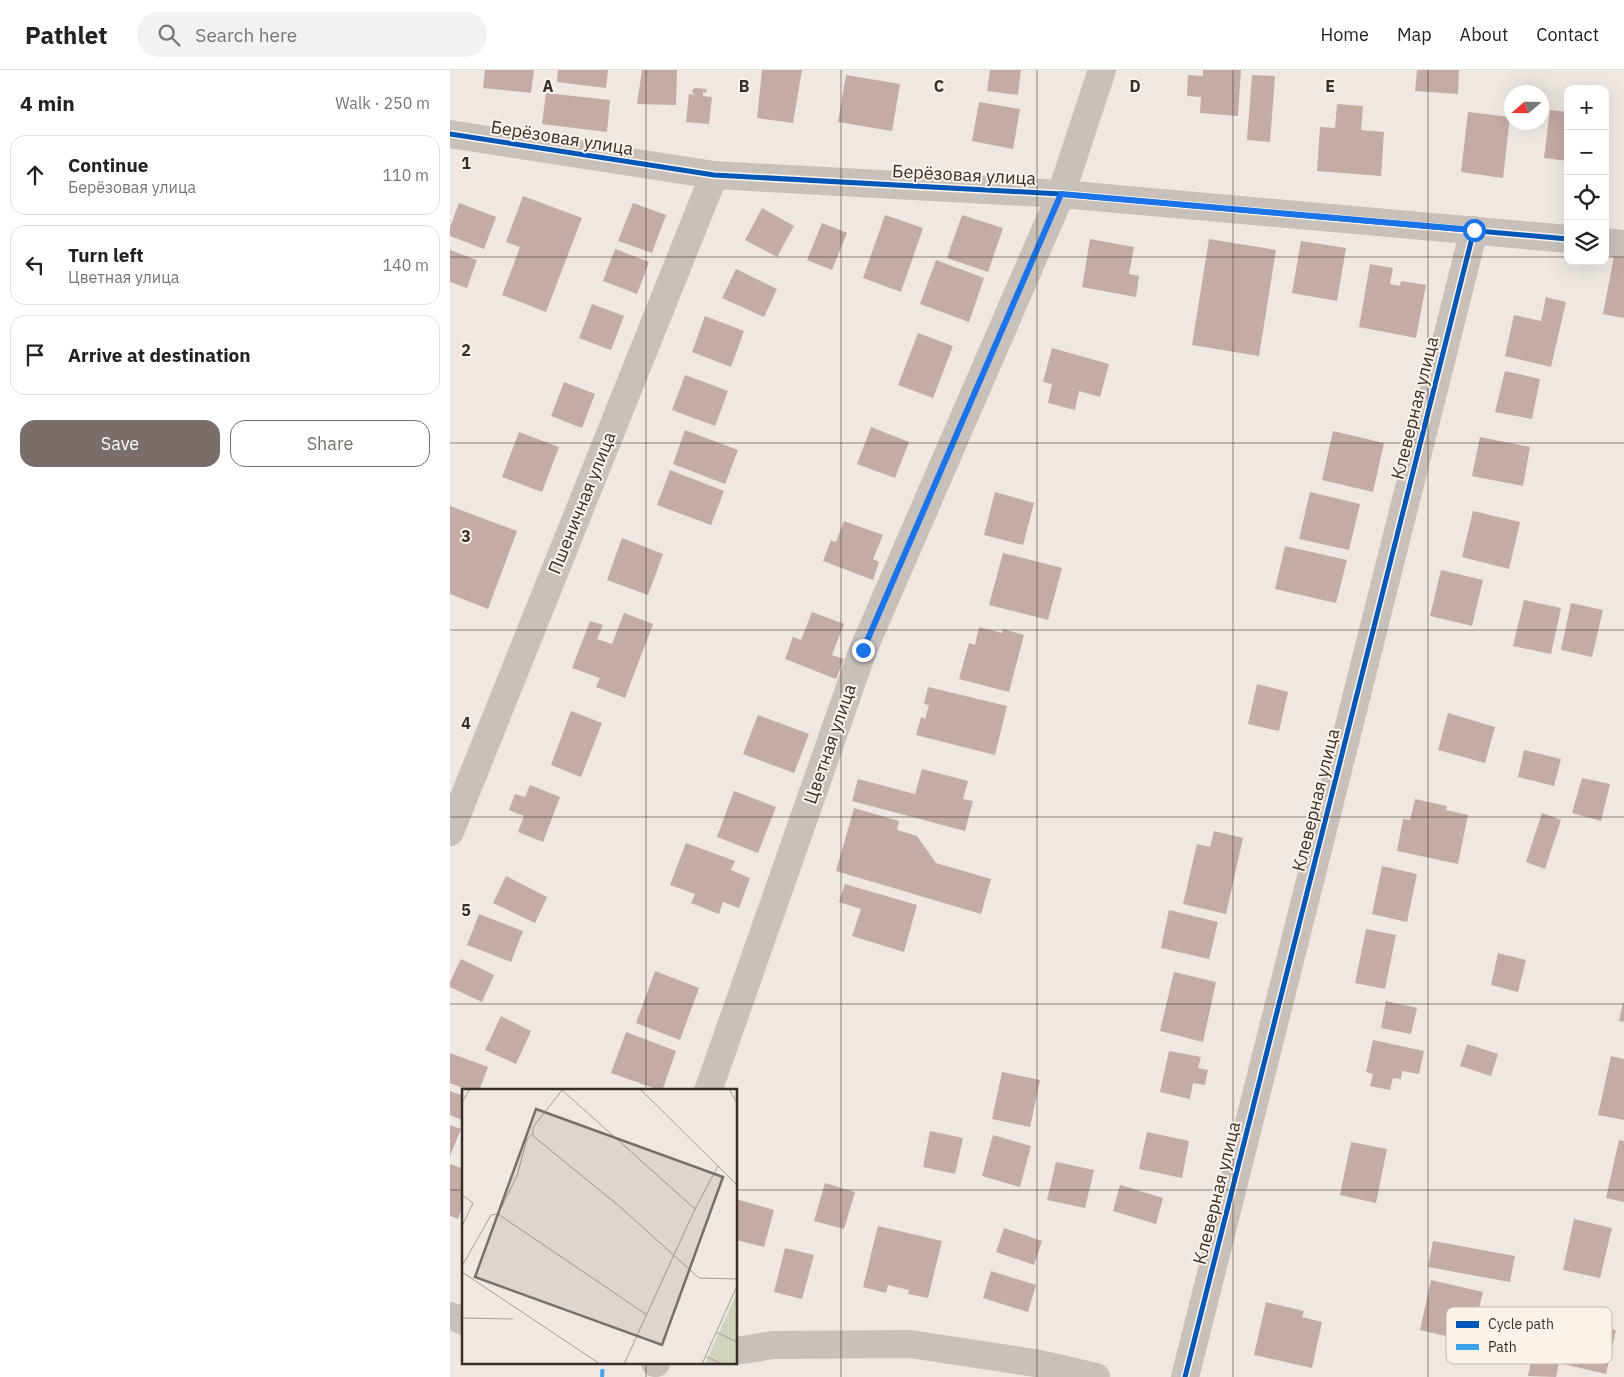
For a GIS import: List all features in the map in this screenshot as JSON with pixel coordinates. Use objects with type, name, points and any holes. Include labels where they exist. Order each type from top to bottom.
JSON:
[{"type":"street","name":"Цветная улица","points":[[709,1089],[863,650],[1061,194],[1102,70]]},
{"type":"street","name":"Берёзовая улица","points":[[450,134],[714,175],[1061,194],[1564,239]]},
{"type":"street","name":"Пшеничная улица","points":[[450,832],[714,175]]},
{"type":"street","name":"Клеверная улица","points":[[1185,1377],[1474,230]]},
{"type":"street","points":[[1609,242],[1624,244]]},
{"type":"street","points":[[450,1316],[462,1320]]},
{"type":"street","points":[[738,1350],[773,1345],[910,1344],[1035,1363],[1096,1377]]},
{"type":"building","points":[[485,70],[534,70],[531,93],[483,88]]},
{"type":"building","points":[[558,70],[608,70],[606,88],[557,82]]},
{"type":"building","points":[[642,70],[677,70],[676,105],[637,104]]},
{"type":"building","points":[[762,70],[802,70],[793,123],[757,118]]},
{"type":"building","points":[[990,70],[1021,70],[1018,95],[987,91]]},
{"type":"building","points":[[1203,70],[1241,70],[1238,116],[1200,113],[1201,97],[1187,96],[1188,75],[1203,76]]},
{"type":"building","points":[[1417,70],[1459,70],[1458,94],[1415,91]]},
{"type":"building","points":[[846,75],[900,84],[892,131],[838,122]]},
{"type":"building","points":[[1252,75],[1275,76],[1270,142],[1247,140]]},
{"type":"building","points":[[694,88],[707,89],[706,93],[703,92],[703,96],[712,97],[709,124],[686,122],[689,94],[695,95],[692,91]]},
{"type":"building","points":[[546,93],[610,100],[607,132],[542,124]]},
{"type":"building","points":[[979,102],[1020,109],[1013,149],[972,141]]},
{"type":"building","points":[[1337,104],[1363,106],[1361,130],[1384,132],[1381,176],[1317,171],[1320,127],[1335,128]]},
{"type":"building","points":[[1550,110],[1564,112],[1564,160],[1544,158]]},
{"type":"building","points":[[1468,112],[1504,116],[1504,130],[1509,130],[1503,178],[1461,172]]},
{"type":"building","points":[[523,196],[582,218],[546,312],[502,295],[520,247],[506,242]]},
{"type":"building","points":[[459,203],[496,217],[484,249],[450,236],[450,227]]},
{"type":"building","points":[[633,203],[666,215],[652,253],[618,241]]},
{"type":"building","points":[[762,208],[794,226],[777,257],[745,240]]},
{"type":"building","points":[[885,215],[923,228],[901,292],[863,278]]},
{"type":"building","points":[[962,215],[1003,228],[988,272],[947,258]]},
{"type":"building","points":[[822,223],[847,233],[832,270],[807,260]]},
{"type":"building","points":[[1090,239],[1134,247],[1129,274],[1139,276],[1136,297],[1082,287]]},
{"type":"building","points":[[1209,239],[1276,250],[1259,356],[1192,345]]},
{"type":"building","points":[[1301,241],[1346,248],[1337,301],[1292,293]]},
{"type":"building","points":[[615,249],[649,262],[637,294],[603,281]]},
{"type":"building","points":[[450,250],[477,260],[467,288],[450,282]]},
{"type":"building","points":[[1614,256],[1624,258],[1624,318],[1603,314]]},
{"type":"building","points":[[936,260],[984,278],[969,322],[920,304]]},
{"type":"building","points":[[1370,264],[1393,268],[1390,284],[1400,286],[1401,281],[1426,285],[1416,338],[1359,327]]},
{"type":"building","points":[[736,269],[777,289],[764,317],[722,298]]},
{"type":"building","points":[[1546,297],[1566,302],[1551,367],[1505,356],[1514,315],[1541,321]]},
{"type":"building","points":[[592,304],[624,316],[611,350],[579,338]]},
{"type":"building","points":[[705,316],[744,331],[731,367],[692,352]]},
{"type":"building","points":[[918,333],[953,346],[933,398],[898,385]]},
{"type":"building","points":[[1052,348],[1109,364],[1100,397],[1079,391],[1075,410],[1048,403],[1052,384],[1043,382]]},
{"type":"building","points":[[1505,371],[1540,379],[1532,419],[1495,412]]},
{"type":"building","points":[[685,375],[728,391],[715,426],[672,410]]},
{"type":"building","points":[[564,382],[595,394],[582,428],[551,416]]},
{"type":"building","points":[[871,427],[909,442],[895,478],[857,464]]},
{"type":"building","points":[[685,430],[738,450],[725,484],[673,464]]},
{"type":"building","points":[[1333,431],[1384,443],[1373,492],[1322,480]]},
{"type":"building","points":[[519,432],[559,447],[542,492],[502,477]]},
{"type":"building","points":[[1480,437],[1530,447],[1523,486],[1472,476]]},
{"type":"building","points":[[670,470],[724,491],[711,525],[657,505]]},
{"type":"building","points":[[995,492],[1034,503],[1023,545],[984,535]]},
{"type":"building","points":[[1310,492],[1360,504],[1349,550],[1299,539]]},
{"type":"building","points":[[450,506],[517,531],[488,609],[450,594]]},
{"type":"building","points":[[1473,511],[1520,522],[1509,569],[1462,557]]},
{"type":"building","points":[[844,521],[883,535],[873,559],[879,562],[873,580],[823,561],[831,540],[836,542]]},
{"type":"building","points":[[622,538],[663,554],[648,595],[607,580]]},
{"type":"building","points":[[1285,546],[1347,560],[1336,603],[1275,589]]},
{"type":"building","points":[[1003,553],[1062,568],[1048,620],[989,605]]},
{"type":"building","points":[[1441,570],[1483,580],[1472,626],[1430,616]]},
{"type":"building","points":[[1524,600],[1561,608],[1551,654],[1513,646]]},
{"type":"building","points":[[1571,603],[1603,610],[1592,657],[1561,650]]},
{"type":"building","points":[[812,612],[844,624],[832,655],[844,659],[836,679],[785,659],[793,637],[801,640]]},
{"type":"building","points":[[624,613],[653,624],[625,698],[596,687],[600,678],[572,668],[590,621],[603,625],[597,639],[612,644]]},
{"type":"building","points":[[979,627],[1002,633],[1003,629],[1024,635],[1009,692],[959,679],[969,643],[975,645]]},
{"type":"building","points":[[1257,684],[1288,692],[1279,731],[1248,724]]},
{"type":"building","points":[[928,687],[1007,706],[995,755],[916,735],[921,717],[925,719],[929,705],[924,704]]},
{"type":"building","points":[[571,711],[602,723],[581,777],[551,765]]},
{"type":"building","points":[[1448,713],[1495,727],[1485,763],[1438,750]]},
{"type":"building","points":[[758,715],[809,734],[794,773],[743,754]]},
{"type":"building","points":[[1524,750],[1561,759],[1554,786],[1518,777]]},
{"type":"building","points":[[922,769],[968,781],[963,799],[973,801],[965,831],[852,801],[858,779],[915,794]]},
{"type":"building","points":[[1582,778],[1610,784],[1601,821],[1572,813]]},
{"type":"building","points":[[530,785],[560,797],[543,842],[518,832],[524,816],[509,810],[515,794],[525,797]]},
{"type":"building","points":[[734,791],[776,807],[758,853],[717,837]]},
{"type":"building","points":[[1415,799],[1447,806],[1446,810],[1468,815],[1458,864],[1397,851],[1403,819],[1410,820]]},
{"type":"building","points":[[854,808],[899,821],[897,830],[917,836],[936,863],[991,879],[981,914],[836,871]]},
{"type":"building","points":[[1542,813],[1561,820],[1545,869],[1526,862]]},
{"type":"building","points":[[1214,831],[1243,838],[1226,914],[1183,904],[1197,844],[1210,847]]},
{"type":"building","points":[[686,843],[735,861],[731,870],[750,878],[739,908],[723,902],[719,914],[691,903],[695,894],[670,885]]},
{"type":"building","points":[[1382,866],[1417,874],[1407,922],[1372,914]]},
{"type":"building","points":[[506,876],[547,897],[535,923],[493,903]]},
{"type":"building","points":[[845,884],[917,905],[904,952],[852,936],[861,909],[839,902]]},
{"type":"building","points":[[1169,910],[1218,922],[1209,959],[1161,948]]},
{"type":"building","points":[[479,914],[523,931],[511,962],[467,945]]},
{"type":"building","points":[[1366,929],[1396,935],[1385,989],[1355,983]]},
{"type":"building","points":[[1498,953],[1526,960],[1518,992],[1491,985]]},
{"type":"building","points":[[461,959],[494,975],[482,1002],[450,987],[450,982]]},
{"type":"building","points":[[655,971],[699,988],[680,1040],[636,1023]]},
{"type":"building","points":[[1174,972],[1216,982],[1203,1042],[1160,1031]]},
{"type":"building","points":[[1386,1001],[1417,1008],[1411,1034],[1381,1028]]},
{"type":"building","points":[[1624,1003],[1624,1022],[1619,1021]]},
{"type":"building","points":[[501,1016],[531,1031],[516,1064],[485,1050]]},
{"type":"building","points":[[626,1032],[676,1051],[663,1089],[656,1089],[611,1073]]},
{"type":"building","points":[[1373,1040],[1424,1051],[1419,1074],[1402,1071],[1401,1079],[1393,1078],[1390,1090],[1370,1086],[1373,1074],[1366,1072]]},
{"type":"building","points":[[1467,1044],[1498,1054],[1491,1076],[1460,1066]]},
{"type":"building","points":[[1169,1051],[1201,1057],[1198,1068],[1208,1070],[1205,1085],[1193,1083],[1190,1099],[1160,1092]]},
{"type":"building","points":[[450,1053],[488,1067],[480,1089],[465,1089],[450,1083]]},
{"type":"building","points":[[1611,1056],[1624,1059],[1624,1120],[1598,1115]]},
{"type":"building","points":[[1002,1072],[1040,1080],[1030,1127],[992,1119]]},
{"type":"building","points":[[450,1091],[462,1095],[462,1120],[450,1115]]},
{"type":"building","points":[[450,1125],[461,1129],[450,1156]]},
{"type":"building","points":[[930,1131],[963,1138],[955,1174],[923,1167]]},
{"type":"building","points":[[1147,1132],[1189,1141],[1182,1178],[1139,1169]]},
{"type":"building","points":[[993,1135],[1031,1146],[1020,1187],[982,1176]]},
{"type":"building","points":[[1619,1140],[1624,1141],[1624,1202],[1606,1198]]},
{"type":"building","points":[[1351,1142],[1387,1149],[1376,1203],[1340,1195]]},
{"type":"building","points":[[1056,1162],[1094,1170],[1085,1208],[1047,1200]]},
{"type":"building","points":[[450,1164],[462,1168],[462,1208],[458,1219],[450,1216]]},
{"type":"building","points":[[825,1183],[855,1192],[844,1229],[814,1221]]},
{"type":"building","points":[[1120,1185],[1163,1198],[1156,1224],[1113,1211]]},
{"type":"building","points":[[738,1200],[774,1210],[764,1247],[738,1240]]},
{"type":"building","points":[[1574,1219],[1612,1228],[1600,1278],[1563,1270]]},
{"type":"building","points":[[878,1226],[942,1241],[928,1298],[908,1294],[909,1290],[888,1285],[886,1293],[863,1287]]},
{"type":"building","points":[[1004,1228],[1042,1241],[1034,1265],[996,1252]]},
{"type":"building","points":[[1433,1241],[1515,1256],[1510,1282],[1428,1267]]},
{"type":"building","points":[[785,1248],[814,1255],[802,1299],[774,1292]]},
{"type":"building","points":[[991,1271],[1036,1285],[1028,1312],[983,1298]]},
{"type":"building","points":[[1431,1280],[1483,1292],[1479,1307],[1446,1307],[1446,1336],[1420,1330]]},
{"type":"building","points":[[1266,1302],[1304,1311],[1302,1317],[1322,1322],[1312,1368],[1254,1355]]},
{"type":"building","points":[[1612,1329],[1616,1330],[1612,1348]]},
{"type":"building","points":[[1531,1364],[1559,1364],[1556,1377],[1528,1376]]},
{"type":"building","points":[[1563,1364],[1608,1364],[1606,1374]]},
{"type":"marked path","points":[[602,1377],[603,1364]]},
{"type":"cycle path","points":[[450,134],[714,175],[1061,194],[1564,239]]},
{"type":"cycle path","points":[[1185,1377],[1474,230]]},
{"type":"route","points":[[863,650],[1061,194],[1474,230]]}]
